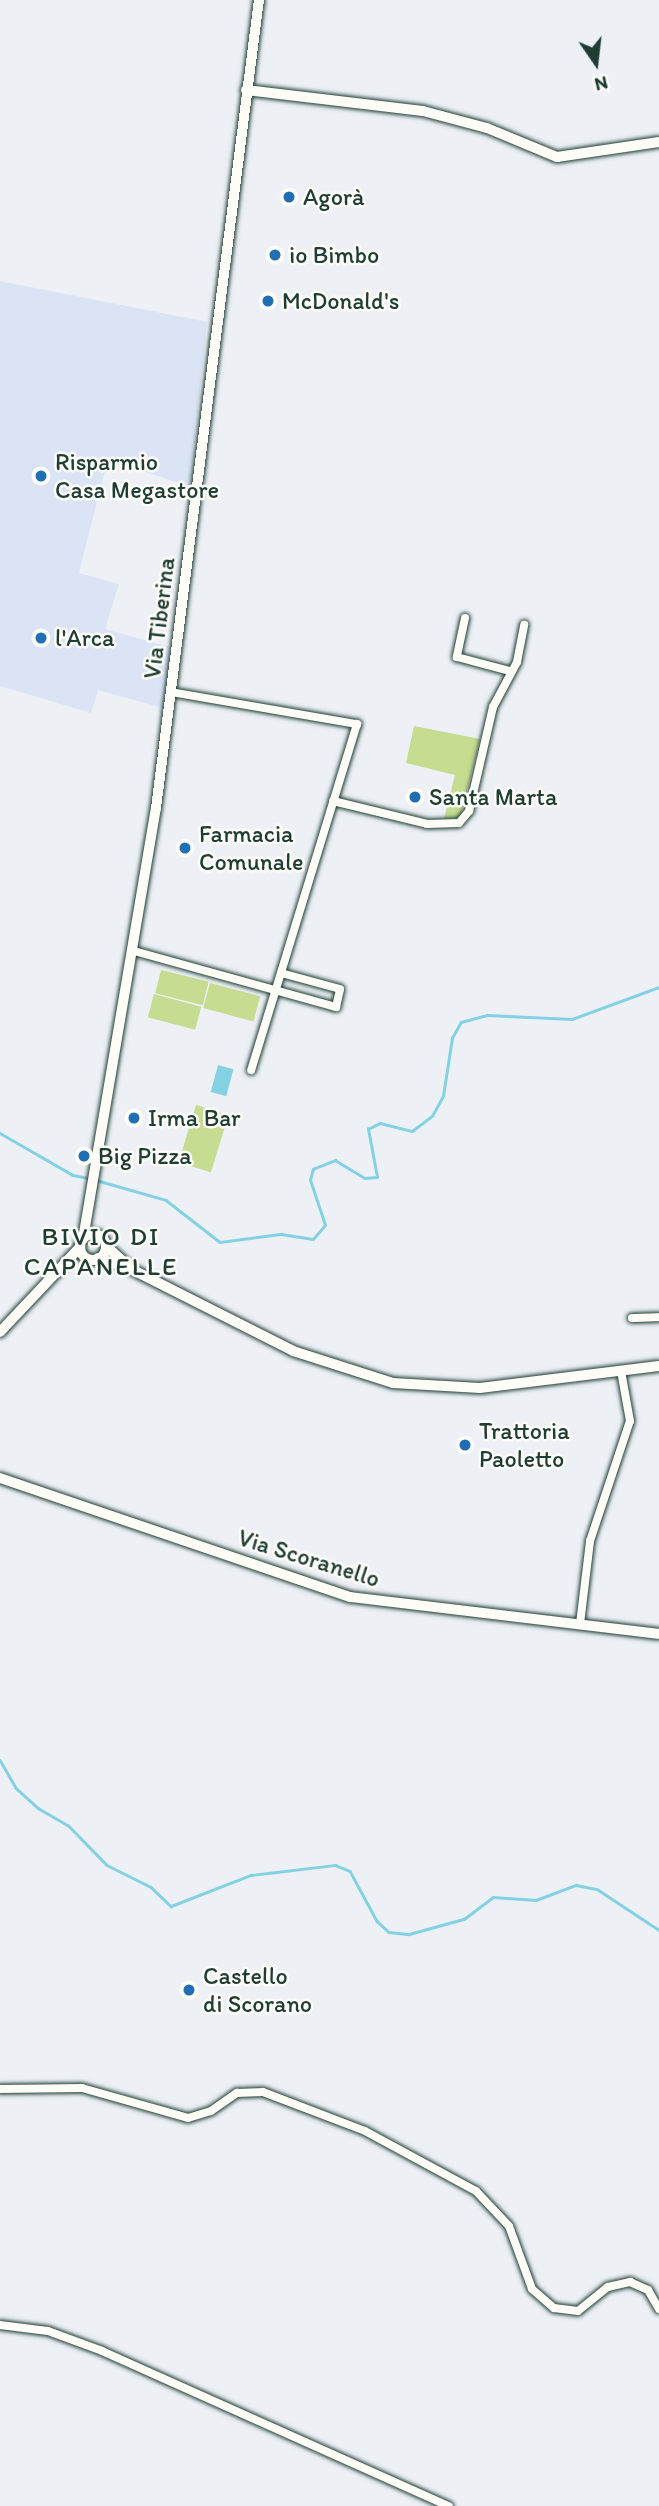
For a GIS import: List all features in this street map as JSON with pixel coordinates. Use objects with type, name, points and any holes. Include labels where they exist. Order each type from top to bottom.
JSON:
[{"type":"main road","name":"Via Tiberina","points":[[0,1332],[58,1274],[82,1243],[92,1202],[134,951],[171,692],[259,0]]},
{"type":"main road","points":[[58,1274],[94,1259],[104,1242],[92,1202]]},
{"type":"main road","points":[[131,1269],[95,1234],[82,1243],[94,1259],[131,1269],[293,1350],[393,1383],[480,1388],[659,1366]]},
{"type":"street","points":[[246,90],[423,111],[487,128],[557,157],[659,142]]},
{"type":"street","points":[[465,618],[457,657],[510,671]]},
{"type":"street","points":[[333,801],[358,811],[427,824],[459,823],[469,811],[492,707],[510,671],[524,625]]},
{"type":"street","points":[[171,692],[357,724],[251,1070]]},
{"type":"street","points":[[134,951],[336,1007],[340,989],[281,972]]},
{"type":"street","points":[[632,1318],[659,1317]]},
{"type":"street","points":[[580,1625],[589,1546],[630,1421],[621,1371]]},
{"type":"street","name":"Via Scoranello","points":[[0,1478],[350,1597],[659,1634]]},
{"type":"street","points":[[0,2089],[82,2088],[188,2118],[211,2111],[237,2093],[263,2092],[365,2131],[476,2191],[509,2226],[532,2289],[554,2308],[578,2311],[608,2287],[630,2281],[648,2290],[659,2309]]},
{"type":"street","points":[[0,2325],[48,2331],[102,2351],[449,2506]]},
{"type":"shaded area","points":[[0,281],[207,322],[190,487],[108,459],[79,573],[119,584],[105,629],[173,648],[163,708],[98,690],[91,713],[0,686]]},
{"type":"green space","points":[[414,726],[480,739],[460,818],[444,819],[455,775],[406,763]]},
{"type":"green space","points":[[161,970],[209,982],[203,1005],[155,993]]},
{"type":"green space","points":[[210,983],[260,996],[253,1022],[203,1008]]},
{"type":"green space","points":[[154,994],[201,1007],[195,1030],[148,1017]]},
{"type":"green space","points":[[196,1105],[229,1115],[211,1172],[178,1162]]},
{"type":"water","points":[[218,1065],[233,1069],[226,1096],[211,1092]]},
{"type":"waterway","points":[[96,1180],[166,1200],[220,1242],[281,1234],[313,1239],[325,1225],[310,1180],[313,1169],[335,1160],[365,1178],[377,1177],[368,1129],[380,1123],[412,1131],[432,1116],[443,1096],[452,1038],[461,1022],[487,1015],[572,1019],[659,987]]},
{"type":"waterway","points":[[0,1133],[73,1175],[89,1178]]},
{"type":"waterway","points":[[0,1760],[16,1788],[38,1808],[68,1825],[107,1865],[151,1887],[171,1906],[251,1875],[335,1865],[350,1871],[377,1921],[389,1932],[409,1934],[464,1919],[493,1897],[536,1900],[576,1885],[597,1889],[659,1930]]},
{"type":"place","name":"Agorà","points":[[289,197]]},
{"type":"place","name":"io Bimbo","points":[[275,255]]},
{"type":"place","name":"McDonald's","points":[[268,301]]},
{"type":"place","name":"Risparmio Casa Megastore","points":[[41,476]]},
{"type":"place","name":"l'Arca","points":[[41,638]]},
{"type":"place","name":"Santa Marta","points":[[415,797]]},
{"type":"place","name":"Farmacia Comunale","points":[[185,848]]},
{"type":"place","name":"Irma Bar","points":[[134,1118]]},
{"type":"place","name":"Big Pizza","points":[[84,1156]]},
{"type":"place","name":"Trattoria Paoletto","points":[[465,1445]]},
{"type":"place","name":"Castello di Scorano","points":[[189,1990]]},
{"type":"district","name":"BIVIO DI CAPANELLE","points":[[101,1252]]}]
